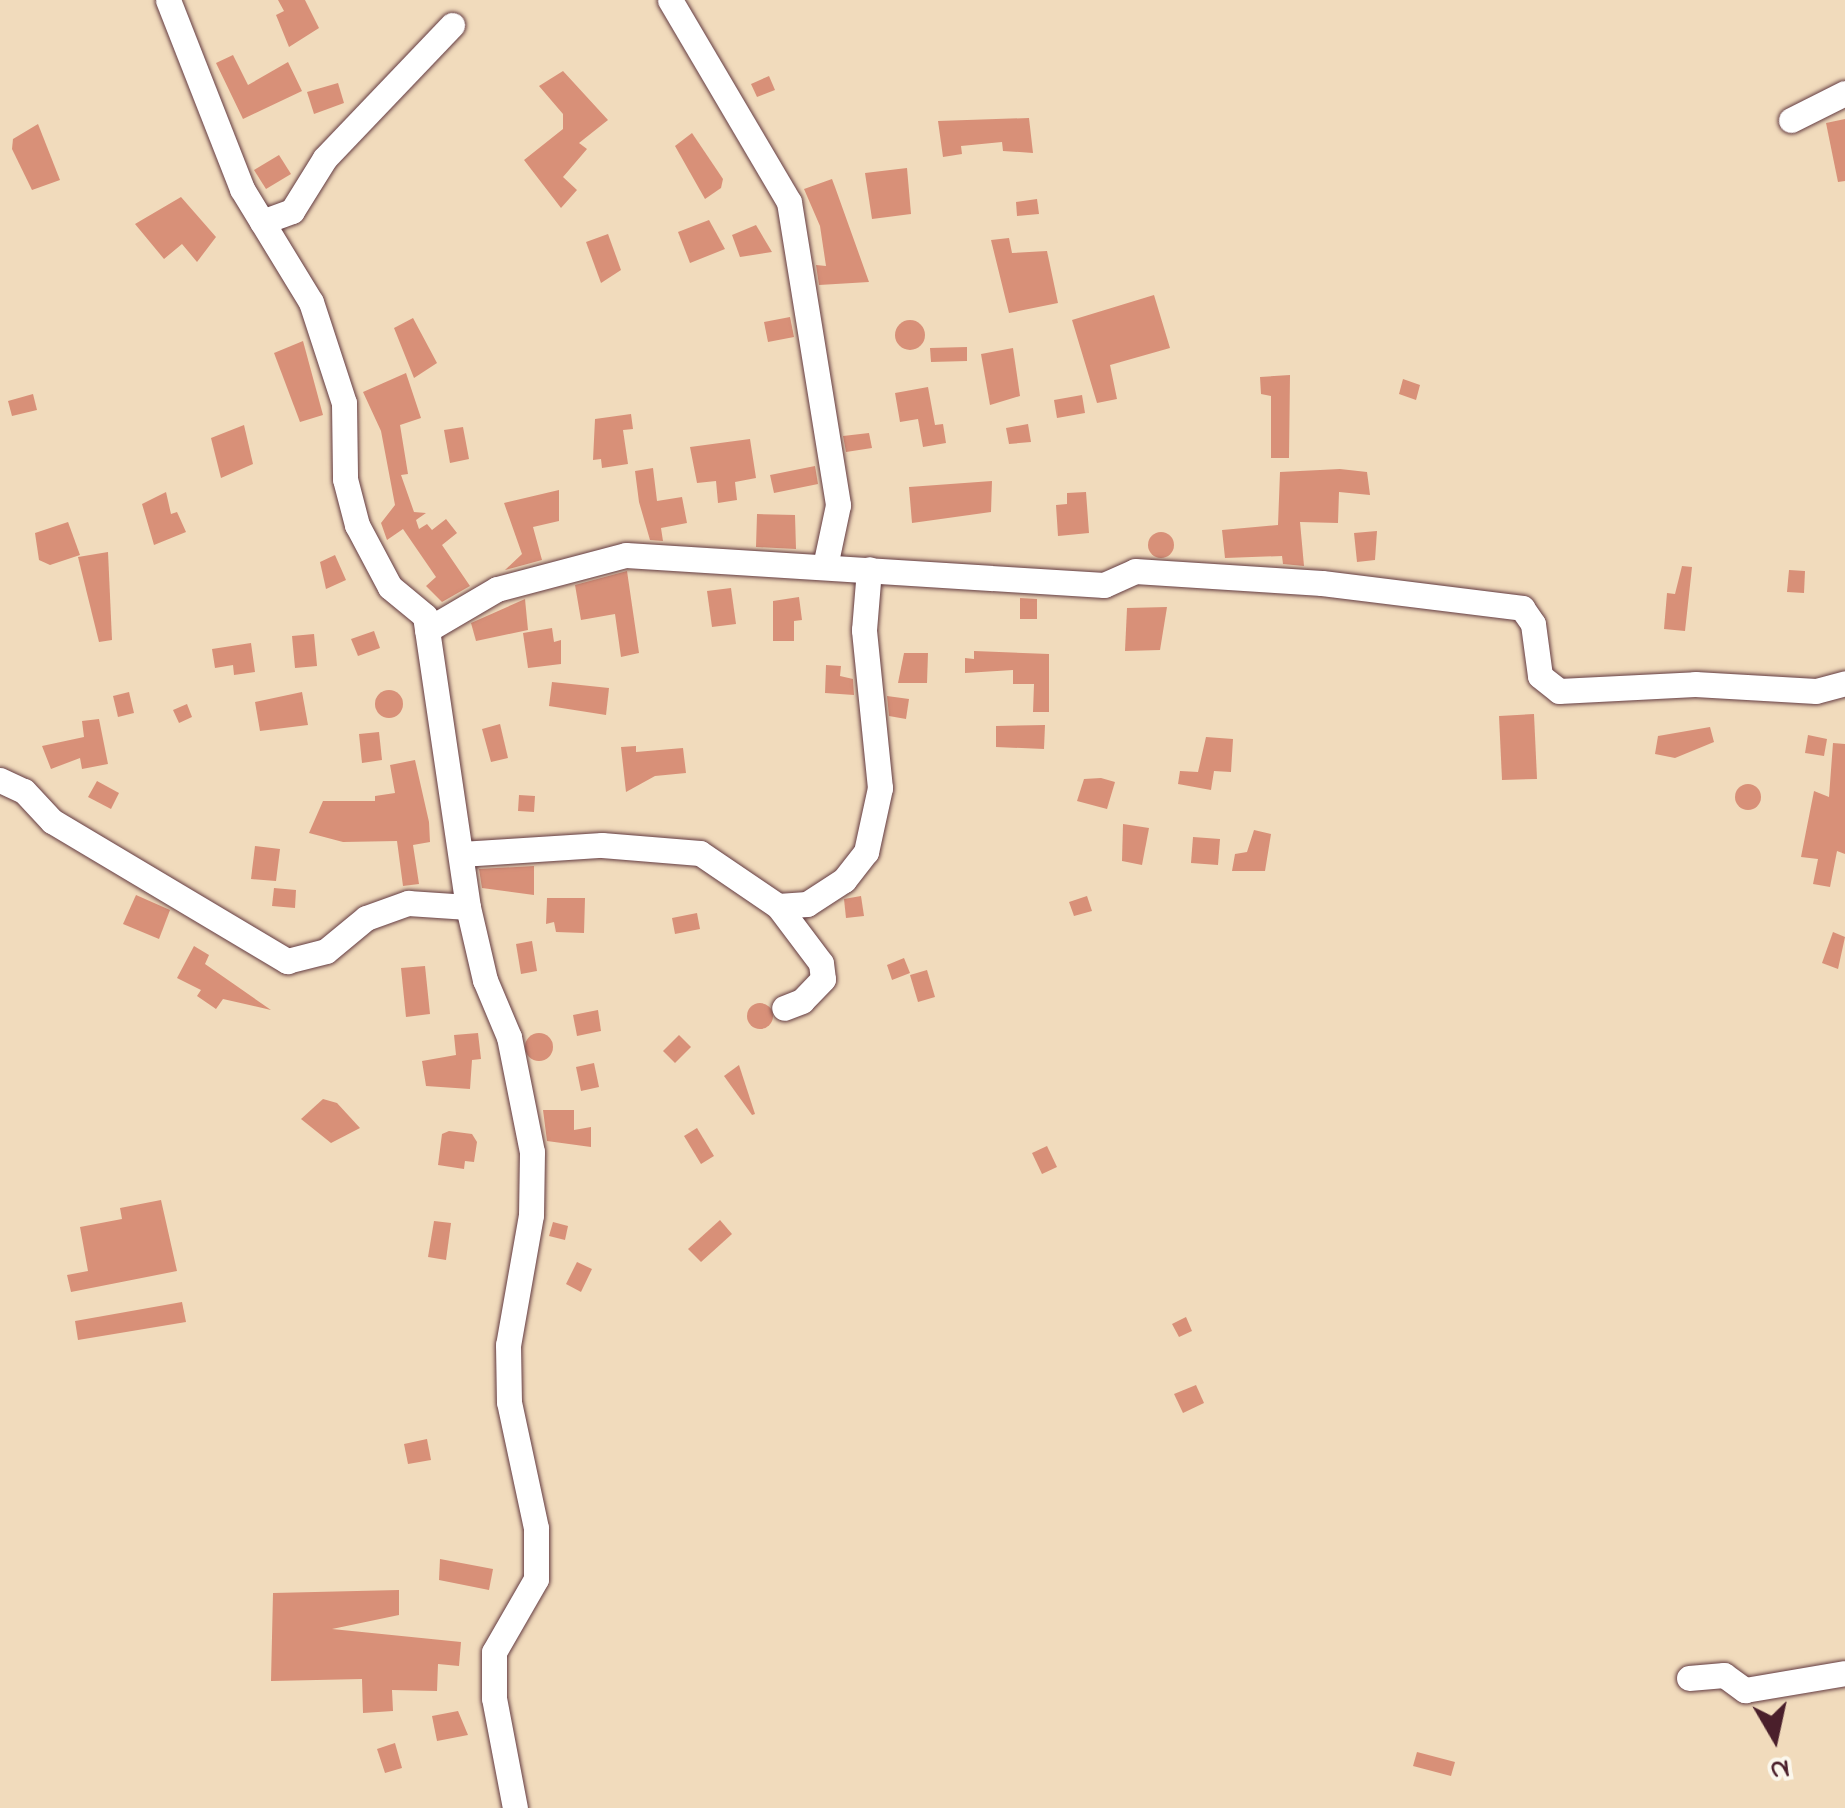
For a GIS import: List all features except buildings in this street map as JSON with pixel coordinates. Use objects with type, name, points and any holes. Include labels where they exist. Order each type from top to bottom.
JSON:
[{"type":"street","points":[[168,0],[242,189],[311,302],[344,402],[347,490],[357,525],[390,586],[425,616],[468,907],[485,980],[509,1037],[532,1152],[531,1215],[508,1345],[509,1402],[536,1528],[536,1579],[494,1652],[494,1698],[515,1808]]},
{"type":"street","points":[[670,0],[790,202],[838,504],[824,566]]},
{"type":"street","points":[[262,222],[292,211],[325,158],[452,25]]},
{"type":"street","points":[[1791,120],[1845,94]]},
{"type":"street","points":[[426,630],[497,589],[626,555],[1104,585],[1135,572],[1322,582],[1522,608],[1533,624],[1540,676],[1559,692],[1695,684],[1816,692],[1845,684]]},
{"type":"street","points":[[778,906],[807,904],[844,880],[866,852],[880,788],[864,630],[869,569]]},
{"type":"street","points":[[0,780],[24,791],[52,820],[287,961],[326,951],[366,918],[408,903],[468,907]]},
{"type":"street","points":[[461,854],[602,844],[700,853],[778,906],[821,963],[822,979],[802,1001],[784,1008]]},
{"type":"street","points":[[1690,1678],[1724,1674],[1745,1690],[1762,1690],[1845,1674]]}]
